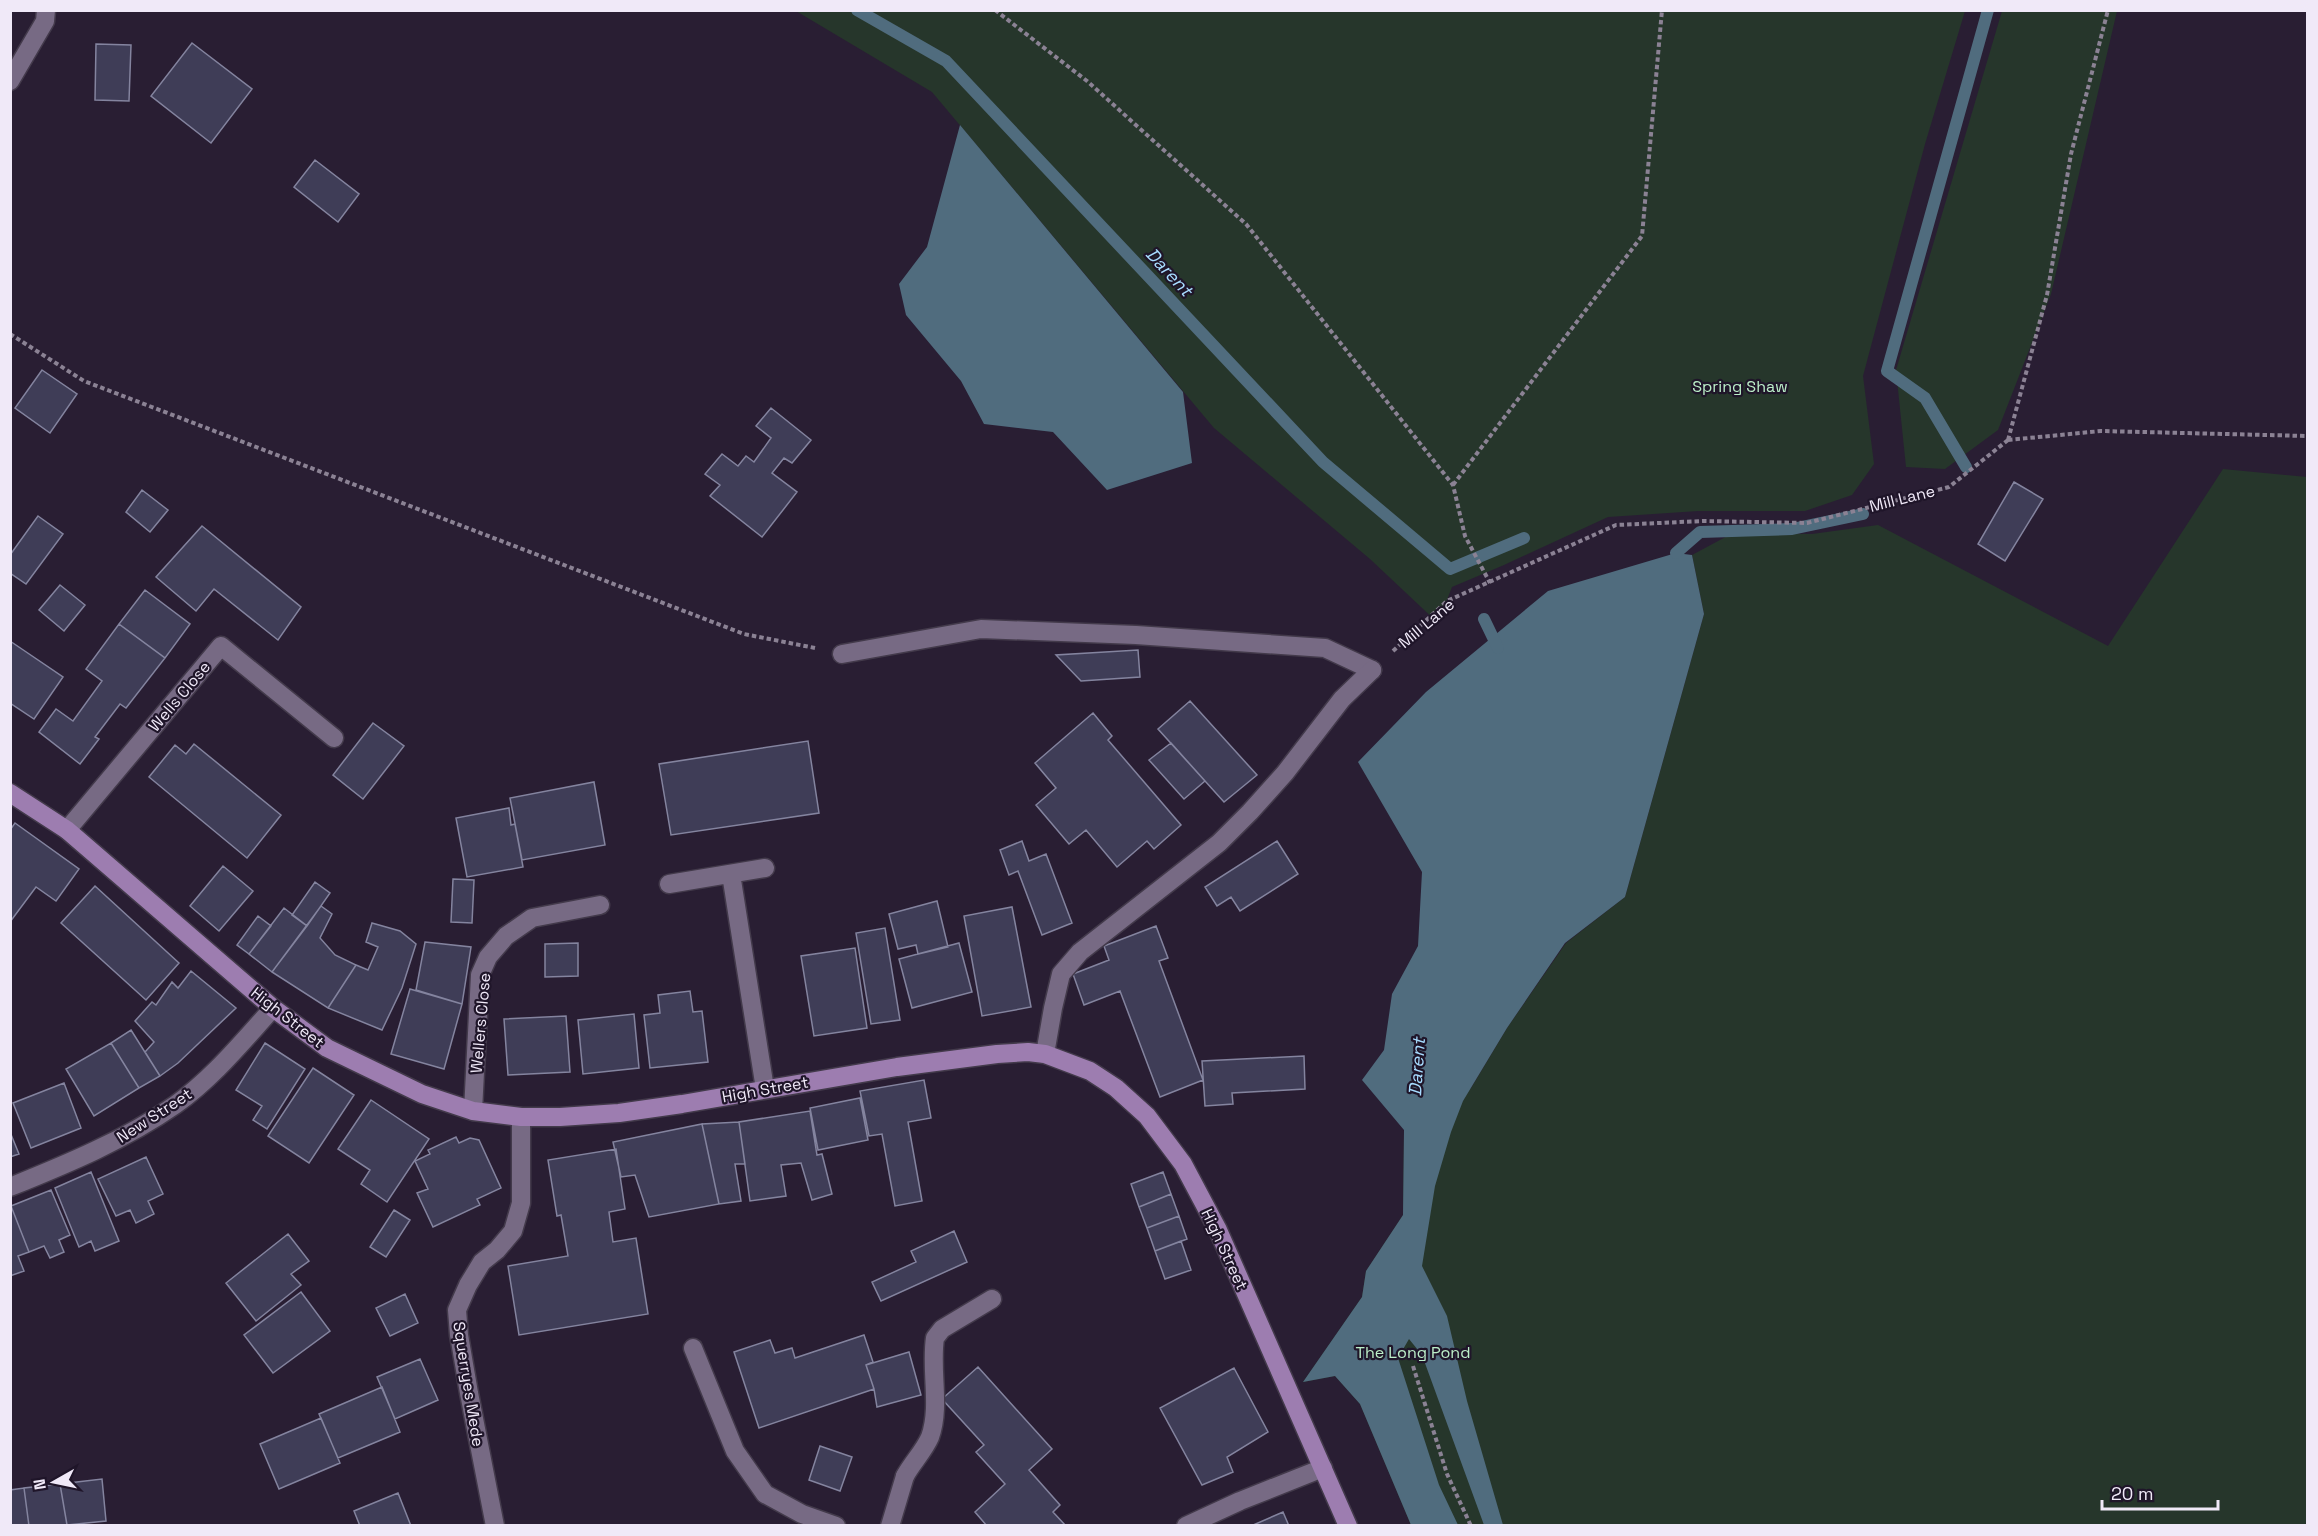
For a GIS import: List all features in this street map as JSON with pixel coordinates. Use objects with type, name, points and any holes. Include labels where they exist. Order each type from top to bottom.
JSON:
[{"type":"main road","name":"High Street","points":[[10,793],[67,830],[273,1008],[327,1048],[422,1094],[473,1112],[521,1118],[619,1113],[897,1067],[997,1053],[1045,1054],[1090,1071],[1116,1088],[1147,1116],[1183,1164],[1218,1230],[1348,1526]]},
{"type":"street","points":[[10,81],[45,21],[46,10]]},
{"type":"street","points":[[842,654],[981,629],[1136,635],[1324,648],[1372,670],[1342,699],[1285,773],[1219,843],[1080,952],[1061,974],[1045,1054]]},
{"type":"street","name":"Wells Close","points":[[67,830],[220,646],[334,738]]},
{"type":"street","points":[[669,884],[765,868]]},
{"type":"street","points":[[731,874],[765,1089]]},
{"type":"street","name":"Wellers Close","points":[[473,1112],[480,975],[488,957],[506,936],[532,918],[600,905]]},
{"type":"street","name":"New Street","points":[[10,1187],[121,1138],[176,1104],[217,1069],[273,1008]]},
{"type":"street","name":"Squerryes Mede","points":[[495,1526],[469,1394],[457,1310],[468,1285],[482,1263],[513,1231],[521,1203],[521,1118]]},
{"type":"street","points":[[890,1526],[904,1476],[922,1452],[930,1436],[934,1408],[935,1338],[942,1329],[992,1299]]},
{"type":"street","points":[[693,1348],[735,1451],[765,1494],[802,1514],[836,1526]]},
{"type":"street","points":[[1186,1526],[1240,1501],[1323,1468]]},
{"type":"path","points":[[995,10],[1088,81],[1246,224],[1453,484],[1465,536],[1490,583]]},
{"type":"path","points":[[1453,484],[1642,236],[1662,10]]},
{"type":"path","points":[[2108,10],[2071,154],[2047,295],[2008,440],[2101,431],[2307,436]]},
{"type":"path","points":[[10,334],[84,381],[213,431],[744,634],[842,654]]},
{"type":"path","name":"Mill Lane","points":[[1372,670],[1448,601],[1616,525],[1703,521],[1807,523],[1949,487],[2008,440]]},
{"type":"path","points":[[1413,1366],[1447,1474],[1471,1526]]},
{"type":"green space","name":"Spring Shaw","points":[[796,11],[1965,11],[1925,144],[1863,376],[1874,464],[1852,495],[1805,511],[1698,511],[1608,517],[1452,587],[1438,623],[1370,559],[1214,428],[932,92]]},
{"type":"green space","points":[[2002,11],[2117,11],[2051,294],[1998,430],[1945,469],[1906,467],[1896,370]]},
{"type":"green space","name":"The Long Pond","points":[[2223,469],[2307,477],[2307,1525],[1411,1525],[1360,1404],[1335,1376],[1303,1382],[1362,1297],[1366,1271],[1403,1215],[1404,1130],[1471,1088],[1507,1028],[1566,943],[1625,897],[1704,614],[1692,555],[1733,533],[1812,534],[1878,525],[2108,646]]},
{"type":"water","points":[[960,125],[1183,392],[1192,463],[1107,490],[1053,432],[984,424],[961,381],[906,315],[899,284],[927,247]]},
{"type":"water","points":[[1676,553],[1692,555],[1704,614],[1625,897],[1565,943],[1507,1028],[1463,1101],[1435,1186],[1422,1266],[1447,1316],[1467,1401],[1503,1525],[1484,1525],[1422,1355],[1409,1339],[1398,1358],[1439,1485],[1458,1525],[1411,1525],[1360,1404],[1335,1376],[1303,1382],[1362,1297],[1366,1271],[1403,1215],[1404,1130],[1362,1080],[1384,1050],[1392,994],[1418,946],[1422,872],[1358,762],[1426,692],[1548,591]]},
{"type":"building","points":[[192,43],[252,89],[211,143],[151,96]]},
{"type":"building","points":[[96,44],[131,45],[129,101],[95,100]]},
{"type":"building","points":[[315,160],[359,194],[338,222],[294,187]]},
{"type":"building","points":[[42,370],[77,394],[50,433],[15,408]]},
{"type":"building","points":[[771,408],[811,440],[792,463],[784,458],[772,473],[797,492],[762,537],[710,496],[720,485],[705,474],[722,454],[738,466],[746,456],[754,462],[771,438],[756,426]]},
{"type":"building","points":[[2014,482],[2043,499],[2005,561],[1978,544]]},
{"type":"building","points":[[142,490],[168,510],[150,532],[126,512]]},
{"type":"building","points":[[38,516],[63,534],[26,584],[10,573],[10,555]]},
{"type":"building","points":[[202,526],[301,607],[278,640],[214,589],[196,611],[156,577]]},
{"type":"building","points":[[60,585],[85,605],[64,631],[39,610]]},
{"type":"building","points":[[145,590],[190,624],[165,658],[119,624]]},
{"type":"building","points":[[119,624],[165,658],[126,708],[120,704],[95,737],[99,739],[80,764],[39,732],[56,709],[73,721],[102,681],[86,669]]},
{"type":"building","points":[[10,641],[63,677],[34,719],[10,703]]},
{"type":"building","points":[[1138,650],[1140,677],[1081,681],[1056,655]]},
{"type":"building","points":[[1190,701],[1257,775],[1224,802],[1158,729]]},
{"type":"building","points":[[1093,713],[1112,736],[1108,740],[1181,825],[1154,849],[1147,841],[1117,867],[1086,830],[1069,844],[1036,805],[1056,788],[1035,763]]},
{"type":"building","points":[[373,723],[404,746],[363,799],[333,775]]},
{"type":"building","points":[[808,741],[819,813],[671,835],[659,764]]},
{"type":"building","points":[[1171,743],[1205,781],[1184,799],[1149,760]]},
{"type":"building","points":[[194,744],[281,815],[247,858],[149,777],[175,745],[186,754]]},
{"type":"building","points":[[594,782],[605,845],[522,860],[510,798]]},
{"type":"building","points":[[509,808],[511,825],[515,824],[523,867],[467,877],[456,818]]},
{"type":"building","points":[[15,823],[79,869],[56,901],[36,887],[10,922],[10,830]]},
{"type":"building","points":[[1022,841],[1029,861],[1046,854],[1072,923],[1042,935],[1018,871],[1009,875],[1000,850]]},
{"type":"building","points":[[1277,841],[1298,874],[1240,911],[1231,897],[1217,906],[1205,887]]},
{"type":"building","points":[[223,866],[253,891],[219,931],[190,906]]},
{"type":"building","points":[[453,879],[474,880],[472,923],[451,922]]},
{"type":"building","points":[[315,882],[330,893],[307,926],[292,915]]},
{"type":"building","points":[[95,886],[179,963],[146,1000],[61,923]]},
{"type":"building","points":[[937,901],[948,947],[918,954],[916,945],[898,949],[889,914]]},
{"type":"building","points":[[321,906],[332,914],[320,938],[335,955],[356,965],[328,1008],[272,972]]},
{"type":"building","points":[[1012,907],[1031,1007],[982,1016],[964,916]]},
{"type":"building","points":[[284,908],[307,926],[272,972],[249,954]]},
{"type":"building","points":[[258,916],[271,926],[249,954],[237,945]]},
{"type":"building","points":[[372,923],[400,931],[416,944],[402,988],[382,1030],[328,1008],[356,965],[368,970],[378,947],[366,942]]},
{"type":"building","points":[[1156,926],[1168,958],[1159,961],[1203,1080],[1160,1097],[1120,991],[1084,1005],[1073,974],[1109,960],[1104,946]]},
{"type":"building","points":[[885,928],[900,1020],[871,1024],[856,933]]},
{"type":"building","points":[[425,942],[471,947],[462,1004],[416,990]]},
{"type":"building","points":[[578,943],[578,976],[545,977],[545,944]]},
{"type":"building","points":[[959,943],[972,992],[912,1008],[899,959]]},
{"type":"building","points":[[855,948],[867,1028],[814,1036],[801,956]]},
{"type":"building","points":[[191,971],[236,1008],[178,1063],[160,1076],[145,1052],[154,1042],[135,1021],[152,1002],[156,1005],[172,982],[178,988]]},
{"type":"building","points":[[410,989],[462,1004],[444,1069],[391,1054]]},
{"type":"building","points":[[690,991],[693,1012],[702,1011],[708,1062],[650,1068],[644,1015],[660,1013],[658,995]]},
{"type":"building","points":[[634,1014],[639,1068],[583,1074],[578,1020]]},
{"type":"building","points":[[566,1016],[570,1072],[508,1075],[504,1019]]},
{"type":"building","points":[[131,1030],[160,1076],[139,1088],[111,1043]]},
{"type":"building","points":[[111,1043],[139,1088],[94,1116],[66,1069]]},
{"type":"building","points":[[265,1043],[305,1069],[267,1129],[253,1120],[262,1106],[236,1090]]},
{"type":"building","points":[[1304,1056],[1305,1089],[1232,1093],[1233,1104],[1205,1106],[1202,1061]]},
{"type":"building","points":[[313,1068],[354,1095],[309,1163],[268,1136]]},
{"type":"building","points":[[924,1080],[931,1118],[908,1122],[922,1201],[895,1206],[882,1134],[869,1136],[860,1091]]},
{"type":"building","points":[[64,1083],[81,1128],[31,1148],[13,1103]]},
{"type":"building","points":[[860,1098],[868,1140],[818,1150],[810,1108]]},
{"type":"building","points":[[371,1100],[429,1139],[387,1202],[361,1184],[370,1170],[338,1149]]},
{"type":"building","points":[[810,1111],[817,1155],[822,1154],[832,1194],[812,1200],[801,1163],[781,1165],[786,1196],[750,1201],[739,1122]]},
{"type":"building","points":[[739,1122],[745,1164],[735,1164],[741,1201],[719,1204],[702,1124]]},
{"type":"building","points":[[702,1124],[719,1204],[649,1217],[635,1175],[621,1177],[613,1142]]},
{"type":"building","points":[[10,1132],[19,1154],[10,1157]]},
{"type":"building","points":[[456,1137],[459,1143],[470,1138],[479,1140],[501,1188],[477,1199],[480,1205],[433,1227],[417,1193],[428,1189],[415,1161],[430,1154],[428,1150]]},
{"type":"building","points":[[616,1149],[625,1209],[609,1212],[613,1242],[636,1238],[648,1314],[519,1335],[508,1266],[568,1256],[561,1215],[557,1216],[548,1160]]},
{"type":"building","points":[[146,1157],[163,1194],[148,1201],[154,1214],[136,1223],[130,1210],[116,1216],[98,1179]]},
{"type":"building","points":[[91,1172],[119,1241],[95,1251],[91,1241],[79,1247],[55,1188]]},
{"type":"building","points":[[1163,1172],[1171,1194],[1139,1207],[1131,1184]]},
{"type":"building","points":[[51,1190],[70,1235],[59,1240],[64,1252],[50,1258],[44,1246],[29,1252],[11,1206]]},
{"type":"building","points":[[1171,1194],[1179,1216],[1147,1228],[1139,1207]]},
{"type":"building","points":[[11,1206],[29,1252],[18,1256],[24,1271],[10,1276]]},
{"type":"building","points":[[394,1210],[410,1220],[386,1257],[370,1247]]},
{"type":"building","points":[[1179,1216],[1187,1239],[1155,1251],[1147,1228]]},
{"type":"building","points":[[954,1231],[967,1262],[881,1301],[872,1282],[916,1262],[911,1251]]},
{"type":"building","points":[[288,1234],[309,1261],[291,1274],[301,1285],[256,1321],[226,1283]]},
{"type":"building","points":[[1181,1241],[1191,1270],[1165,1279],[1155,1251]]},
{"type":"building","points":[[301,1292],[330,1331],[273,1373],[244,1335]]},
{"type":"building","points":[[405,1294],[418,1323],[390,1336],[376,1308]]},
{"type":"building","points":[[864,1335],[873,1362],[866,1365],[874,1389],[759,1428],[734,1352],[770,1340],[775,1353],[792,1348],[795,1358]]},
{"type":"building","points":[[909,1352],[921,1395],[877,1407],[866,1365]]},
{"type":"building","points":[[420,1359],[438,1400],[395,1419],[377,1377]]},
{"type":"building","points":[[978,1367],[1052,1449],[1029,1470],[1060,1505],[1053,1512],[1066,1526],[987,1526],[975,1512],[1005,1484],[976,1452],[984,1445],[942,1399]]},
{"type":"building","points":[[1234,1368],[1268,1432],[1227,1457],[1233,1472],[1202,1485],[1160,1408]]},
{"type":"building","points":[[382,1387],[400,1432],[338,1458],[319,1414]]},
{"type":"building","points":[[321,1418],[340,1463],[279,1489],[260,1444]]},
{"type":"building","points":[[820,1446],[852,1457],[840,1491],[809,1480]]},
{"type":"building","points":[[102,1479],[106,1521],[67,1525],[60,1484]]},
{"type":"building","points":[[60,1484],[67,1525],[29,1526],[24,1488]]},
{"type":"building","points":[[24,1488],[29,1526],[10,1526],[10,1490]]},
{"type":"building","points":[[398,1493],[411,1526],[360,1526],[354,1511]]},
{"type":"building","points":[[1283,1512],[1289,1526],[1251,1526]]},
{"type":"waterway","name":"Darent","points":[[857,10],[946,61],[1323,462],[1450,569],[1524,538]]},
{"type":"waterway","points":[[1966,467],[1925,398],[1887,371],[1988,10]]},
{"type":"waterway","points":[[1676,553],[1700,532],[1792,529],[1863,514]]},
{"type":"waterway","name":"Darent","points":[[1484,619],[1498,648]]}]
